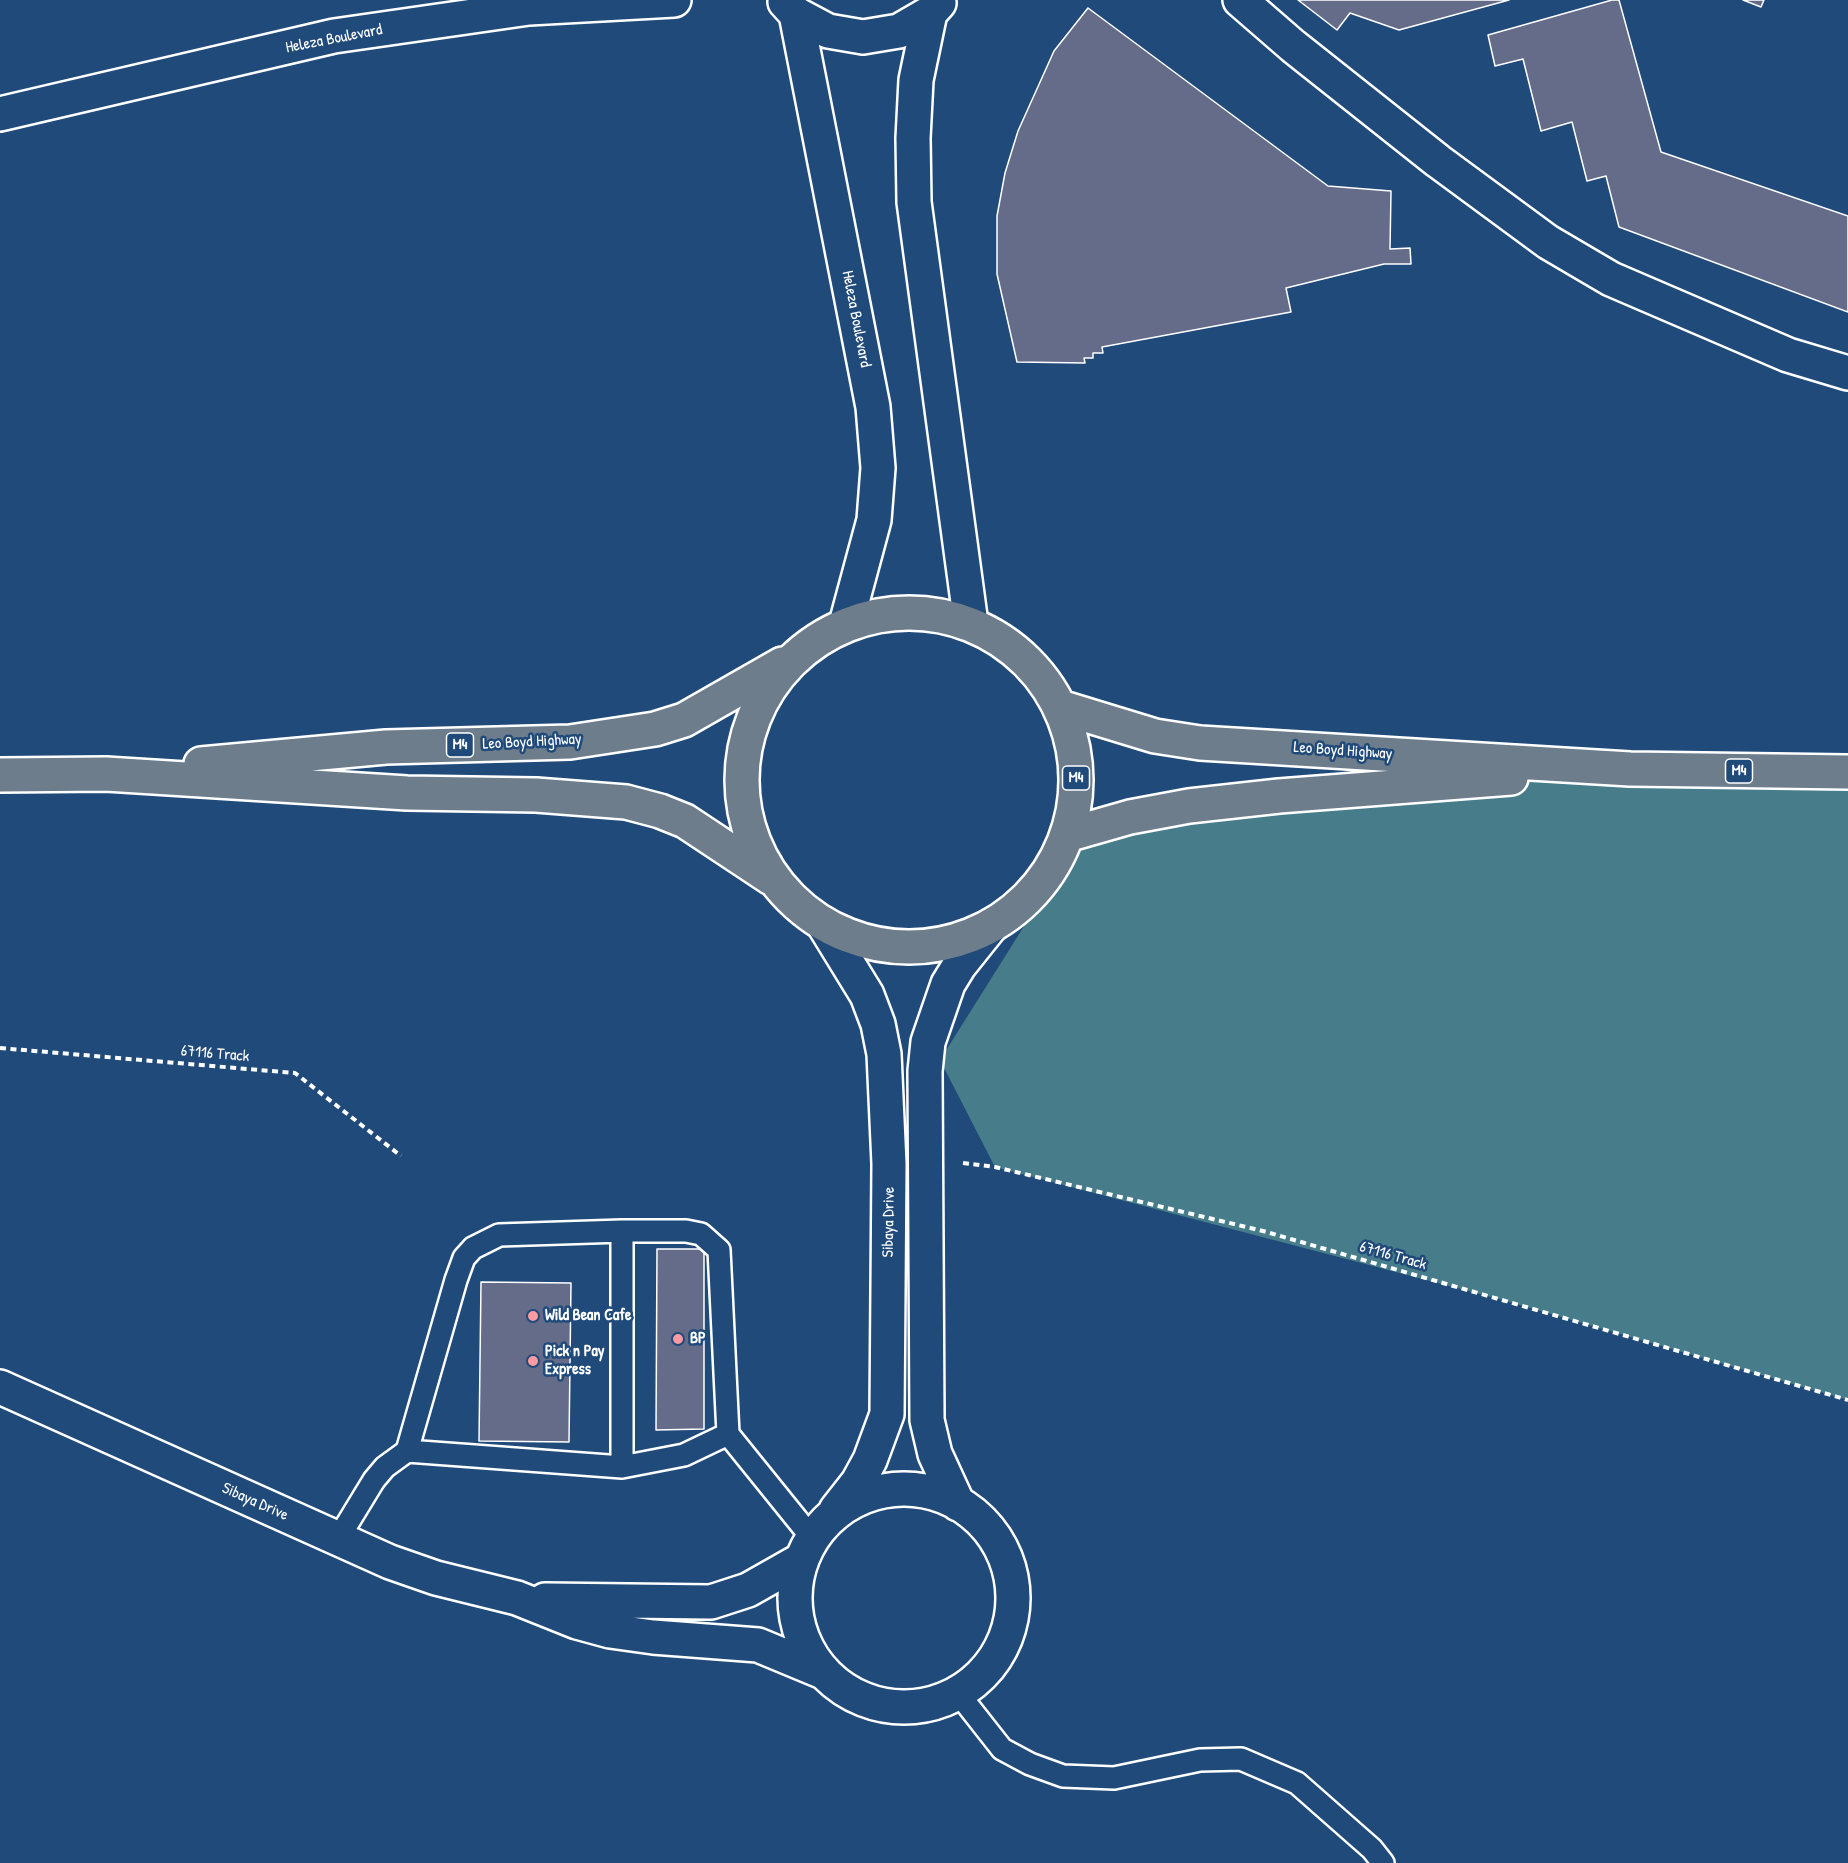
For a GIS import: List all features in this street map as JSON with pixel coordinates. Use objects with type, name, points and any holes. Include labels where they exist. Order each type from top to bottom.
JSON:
[{"type":"main road","name":"Leo Boyd Highway","points":[[106,774],[386,747],[570,742],[655,729],[684,720],[796,656],[819,638],[846,624],[877,615],[909,612],[940,615],[970,624],[997,637],[1021,655],[1042,679],[1060,707],[1071,738],[1076,770],[1075,803],[1067,835],[1054,862],[1037,888],[1016,909],[991,927],[955,941],[907,948],[878,946],[850,938],[824,925],[797,905],[775,881],[757,850],[745,817],[742,782],[745,747],[755,713],[772,682],[796,656]]},
{"type":"main road","name":"Leo Boyd Highway","points":[[1060,707],[1155,735],[1200,743],[1630,769],[1848,772]]},
{"type":"main road","name":"Leo Boyd Highway","points":[[1067,835],[1130,817],[1200,805],[1630,769]]},
{"type":"main road","name":"Leo Boyd Highway","points":[[0,775],[106,774],[407,793],[536,795],[626,802],[660,811],[685,821],[775,881]]},
{"type":"street","name":"Heleza Boulevard","points":[[0,114],[334,36],[529,8],[674,0]]},
{"type":"street","points":[[1240,0],[1293,46],[1429,154],[1548,242],[1611,279],[1788,355],[1848,373]]},
{"type":"street","name":"Heleza Boulevard","points":[[789,7],[828,31],[864,37],[899,31],[936,7]]},
{"type":"street","name":"Heleza Boulevard","points":[[789,7],[873,407],[878,468],[874,520],[846,624]]},
{"type":"street","name":"Heleza Boulevard","points":[[936,7],[916,80],[913,138],[914,202],[970,624]]},
{"type":"street","name":"Sibaya Drive","points":[[823,1672],[809,1652],[800,1630],[795,1607],[796,1582],[814,1539],[858,1482],[870,1460],[887,1414],[889,1164],[885,1063],[878,1024],[867,995],[824,925]]},
{"type":"street","name":"Sibaya Drive","points":[[958,1503],[935,1454],[927,1419],[925,1071],[931,1032],[948,984],[959,966],[991,927]]},
{"type":"street","name":"Sibaya Drive","points":[[0,1387],[338,1539],[436,1578],[517,1598],[577,1622],[610,1630],[664,1638],[758,1645],[823,1672],[858,1698],[888,1706],[919,1707],[958,1693],[982,1673],[1000,1648],[1012,1608],[1008,1567],[1000,1548],[988,1530],[958,1503],[931,1493],[902,1489],[863,1497],[814,1539],[748,1590],[711,1602],[517,1598]]},
{"type":"lane","points":[[622,1231],[622,1467]]},
{"type":"lane","points":[[338,1539],[374,1480],[385,1467],[407,1450],[456,1280],[464,1258],[473,1248],[499,1235],[686,1231],[701,1234],[719,1251],[728,1434],[814,1539]]},
{"type":"lane","points":[[407,1450],[622,1467],[684,1455],[728,1434]]},
{"type":"lane","points":[[958,1693],[1002,1749],[1030,1764],[1063,1776],[1114,1778],[1200,1760],[1241,1759],[1297,1783],[1372,1849],[1383,1863]]},
{"type":"path","name":"67116 Track","points":[[0,1048],[295,1073],[401,1156]]},
{"type":"path","name":"67116 Track","points":[[926,1158],[995,1167],[1263,1231],[1848,1400]]},
{"type":"green space","points":[[1630,769],[1848,772],[1848,1400],[1499,1299],[995,1167],[940,1060],[1080,837]]},
{"type":"building","points":[[1298,0],[1509,0],[1399,30],[1350,13],[1337,30]]},
{"type":"building","points":[[1612,0],[1619,0],[1661,152],[1848,216],[1848,312],[1619,227],[1606,176],[1587,181],[1572,122],[1541,131],[1523,59],[1495,66],[1488,35]]},
{"type":"building","points":[[1743,0],[1764,0],[1761,7]]},
{"type":"building","points":[[1088,8],[1328,186],[1391,191],[1390,249],[1410,248],[1411,264],[1384,264],[1286,288],[1291,312],[1102,347],[1103,353],[1093,353],[1093,358],[1084,358],[1085,363],[1017,362],[997,274],[997,216],[1005,173],[1018,131],[1054,51]]},
{"type":"building","points":[[657,1249],[704,1249],[704,1429],[656,1430]]},
{"type":"building","points":[[481,1282],[571,1283],[569,1442],[479,1441]]},
{"type":"place","name":"Wild Bean Cafe","points":[[533,1316]]},
{"type":"place","name":"BP","points":[[678,1339]]},
{"type":"place","name":"Pick n Pay Express","points":[[533,1361]]}]
